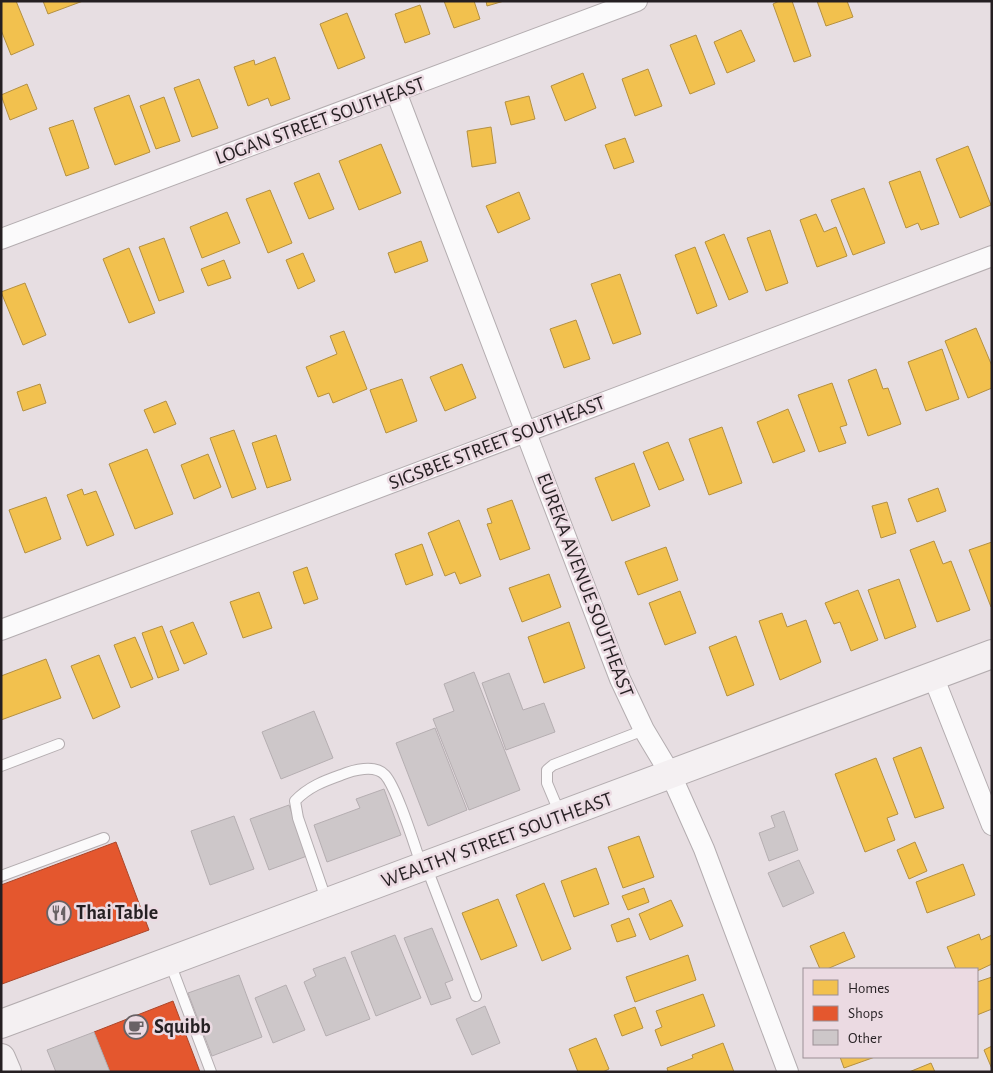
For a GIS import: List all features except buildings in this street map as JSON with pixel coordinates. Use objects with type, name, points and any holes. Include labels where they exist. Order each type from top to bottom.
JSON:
[{"type":"main road","name":"WEALTHY STREET SOUTHEAST","points":[[1,1024],[992,654]]},
{"type":"main road","points":[[1,1058],[7,1072]]},
{"type":"street","name":"LOGAN STREET SOUTHEAST","points":[[1,239],[637,1]]},
{"type":"street","name":"EUREKA AVENUE SOUTHEAST","points":[[396,92],[620,679],[644,730],[671,775],[704,849],[788,1072]]},
{"type":"street","name":"SIGSBEE STREET SOUTHEAST","points":[[1,630],[992,256]]},
{"type":"street","points":[[932,676],[992,825]]},
{"type":"lane","points":[[561,816],[547,783],[547,770],[553,765],[644,730]]},
{"type":"lane","points":[[1,766],[59,744]]},
{"type":"lane","points":[[327,903],[298,818],[295,801],[303,792],[312,787],[353,770],[376,769],[385,774],[396,798],[476,996]]},
{"type":"lane","points":[[1,876],[104,838]]},
{"type":"lane","points":[[170,962],[211,1072]]},
{"type":"place","name":"Thai Table","points":[[59,913]]},
{"type":"place","name":"Squibb","points":[[136,1027]]}]
